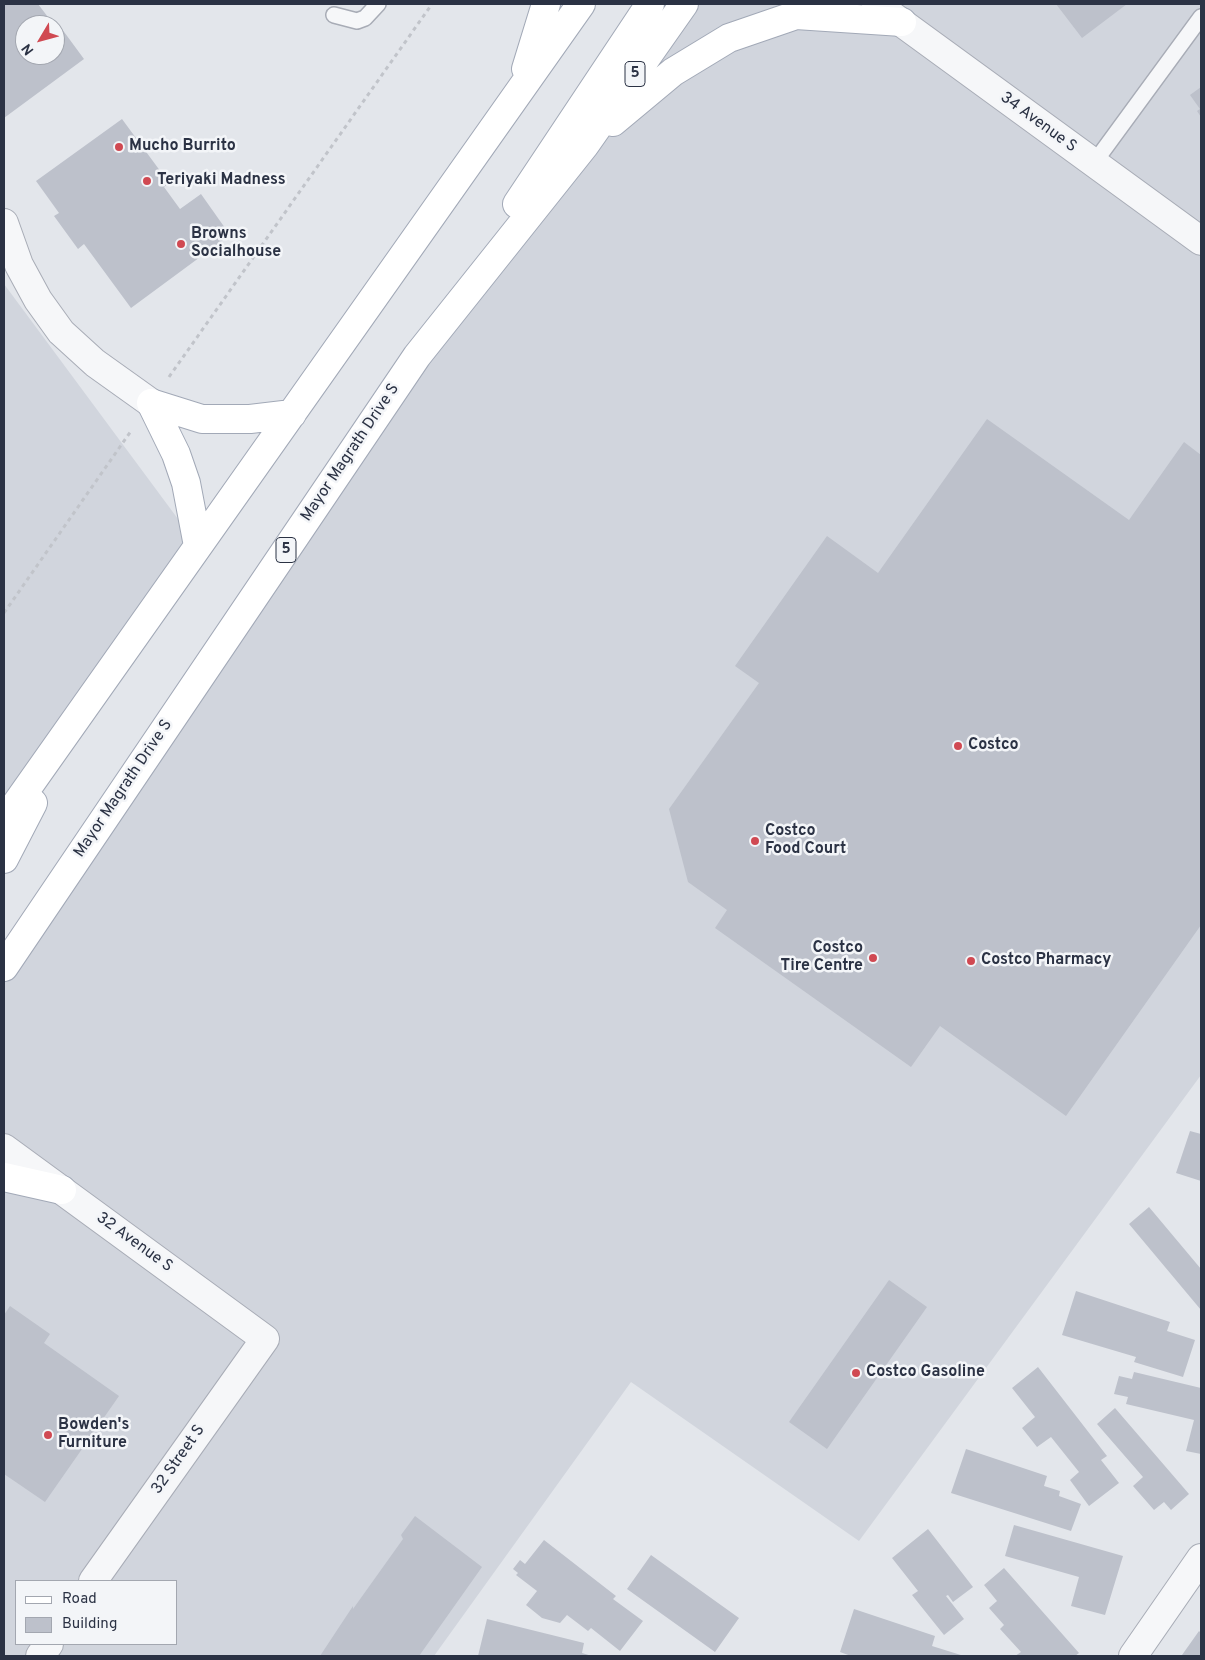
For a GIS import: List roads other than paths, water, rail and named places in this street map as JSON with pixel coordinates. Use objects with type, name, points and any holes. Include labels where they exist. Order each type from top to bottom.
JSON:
[{"type":"main road","points":[[518,94],[546,4]]},
{"type":"main road","points":[[4,821],[581,4]]},
{"type":"main road","points":[[417,356],[650,4]]},
{"type":"main road","name":"Mayor Magrath Drive S","points":[[4,967],[417,356],[585,145],[684,4]]},
{"type":"main road","points":[[585,145],[673,72],[729,38],[796,15],[902,22]]},
{"type":"main road","points":[[151,402],[202,419],[250,419],[292,414]]},
{"type":"main road","points":[[151,402],[176,454],[186,482],[198,546]]},
{"type":"main road","points":[[4,859],[77,717]]},
{"type":"main road","points":[[4,1177],[62,1190]]},
{"type":"street","name":"34 Avenue S","points":[[876,4],[1201,241]]},
{"type":"street","points":[[4,223],[19,265],[34,293],[61,332],[95,363],[151,402]]},
{"type":"street","name":"32 Avenue S","points":[[4,1148],[265,1339]]},
{"type":"street","name":"32 Street S","points":[[94,1580],[265,1339]]},
{"type":"street","points":[[1133,1656],[1201,1558]]},
{"type":"street","points":[[40,1656],[48,1645]]},
{"type":"lane","points":[[334,15],[357,21],[365,18],[378,4]]},
{"type":"lane","points":[[1094,163],[1201,17]]},
{"type":"place","name":"Mucho Burrito","points":[[119,147]]},
{"type":"place","name":"Teriyaki Madness","points":[[147,181]]},
{"type":"place","name":"Browns Socialhouse","points":[[181,244]]},
{"type":"place","name":"Costco","points":[[958,746]]},
{"type":"place","name":"Costco Food Court","points":[[755,841]]},
{"type":"place","name":"Costco Tire Centre","points":[[873,958]]},
{"type":"place","name":"Costco Pharmacy","points":[[971,961]]},
{"type":"place","name":"Costco Gasoline","points":[[856,1373]]},
{"type":"place","name":"Bowden's Furniture","points":[[48,1435]]}]
